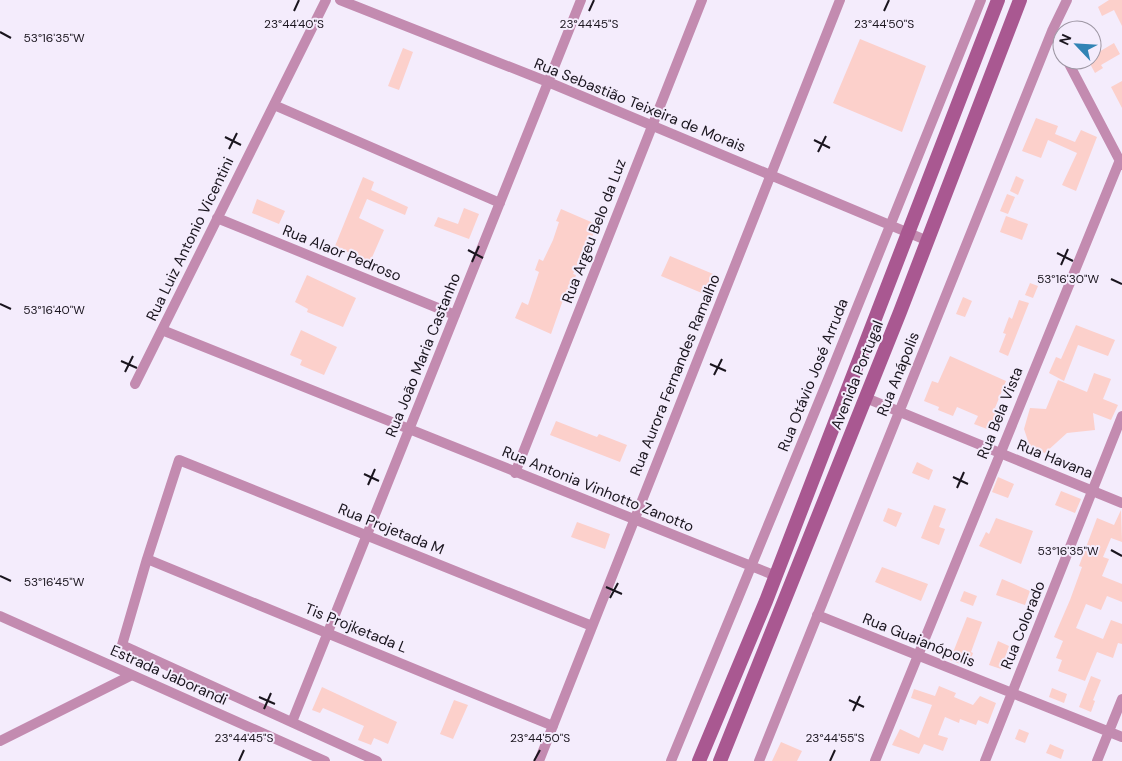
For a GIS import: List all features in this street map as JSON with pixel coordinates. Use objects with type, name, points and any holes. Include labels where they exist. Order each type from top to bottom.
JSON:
[{"type":"main road","name":"Avenida Portugal","points":[[699,761],[776,576],[998,0]]},
{"type":"main road","name":"Avenida Portugal","points":[[720,761],[928,241],[1020,0]]},
{"type":"street","name":"Rua Luiz Antonio Vicentini","points":[[135,384],[326,0]]},
{"type":"street","name":"Rua Sebastião Teixeira de Morais","points":[[340,0],[548,82],[928,241]]},
{"type":"street","name":"Rua João Maria Castanho","points":[[292,722],[582,0]]},
{"type":"street","name":"Rua Argeu Belo da Luz","points":[[515,473],[702,0]]},
{"type":"street","name":"Rua Aurora Fernandes Ramalho","points":[[538,761],[840,0]]},
{"type":"street","name":"Rua Otávio José Arruda","points":[[671,761],[980,0]]},
{"type":"street","name":"Rua Anápolis","points":[[1057,20],[1067,0]]},
{"type":"street","name":"Rua Anápolis","points":[[760,761],[1052,31]]},
{"type":"street","points":[[1072,70],[1121,162]]},
{"type":"street","points":[[274,105],[500,203]]},
{"type":"street","name":"Rua Bela Vista","points":[[875,761],[1121,162]]},
{"type":"street","name":"Rua Alaor Pedroso","points":[[217,218],[455,315]]},
{"type":"street","name":"Rua Antonia Vinhotto Zanotto","points":[[162,330],[776,576]]},
{"type":"street","name":"Rua Havana","points":[[866,398],[1122,503]]},
{"type":"street","name":"Rua Colorado","points":[[985,761],[1122,416]]},
{"type":"street","name":"Rua Projetada M","points":[[146,559],[179,460],[592,626]]},
{"type":"street","points":[[146,559],[122,645],[377,761]]},
{"type":"street","name":"Tis Projketada L","points":[[146,559],[328,632],[553,726]]},
{"type":"street","name":"Rua Guaianópolis","points":[[817,615],[1122,737]]},
{"type":"street","name":"Estrada Jaborandi","points":[[0,616],[321,760]]},
{"type":"street","points":[[0,741],[132,675]]},
{"type":"street","points":[[1097,761],[1122,699]]},
{"type":"building","points":[[1109,0],[1122,0],[1122,26],[1114,10],[1102,16],[1098,7]]},
{"type":"building","points":[[860,39],[926,66],[902,132],[833,103]]},
{"type":"building","points":[[1114,43],[1120,54],[1102,64],[1102,50]]},
{"type":"building","points":[[403,48],[413,52],[399,90],[388,86]]},
{"type":"building","points":[[1122,81],[1122,108],[1111,87]]},
{"type":"building","points":[[1036,118],[1058,126],[1055,134],[1075,142],[1081,130],[1097,137],[1076,191],[1062,185],[1077,153],[1048,140],[1041,158],[1022,151]]},
{"type":"building","points":[[1016,176],[1024,180],[1018,195],[1010,191]]},
{"type":"building","points":[[363,177],[374,182],[371,190],[408,207],[405,215],[367,199],[359,218],[384,230],[370,262],[335,246]]},
{"type":"building","points":[[1007,194],[1015,197],[1008,214],[1000,211]]},
{"type":"building","points":[[257,199],[285,211],[279,224],[252,213]]},
{"type":"building","points":[[464,208],[479,214],[469,239],[434,226],[438,217],[458,224]]},
{"type":"building","points":[[561,209],[598,225],[573,274],[576,275],[571,289],[566,301],[563,300],[551,334],[515,318],[522,302],[528,305],[539,272],[535,270],[539,259],[543,261],[553,240],[559,222],[556,221]]},
{"type":"building","points":[[1006,216],[1028,224],[1022,240],[1000,232]]},
{"type":"building","points":[[670,256],[718,276],[709,296],[661,276]]},
{"type":"building","points":[[307,275],[356,298],[343,327],[307,312],[308,309],[295,302]]},
{"type":"building","points":[[1030,283],[1038,286],[1033,298],[1025,295]]},
{"type":"building","points":[[963,297],[972,301],[965,317],[956,314]]},
{"type":"building","points":[[1019,300],[1029,303],[1008,356],[999,352],[1006,334],[1003,333],[1009,317],[1012,319]]},
{"type":"building","points":[[1076,325],[1115,340],[1108,356],[1078,345],[1064,381],[1049,373],[1056,357],[1061,359]]},
{"type":"building","points":[[301,330],[337,347],[324,375],[300,365],[302,360],[290,355]]},
{"type":"building","points":[[950,356],[1006,381],[995,408],[1000,410],[992,431],[974,424],[978,416],[957,407],[953,416],[938,410],[939,407],[924,401],[932,381],[938,383]]},
{"type":"building","points":[[1094,373],[1111,379],[1103,399],[1118,405],[1111,420],[1093,413],[1095,430],[1067,433],[1045,453],[1029,444],[1024,429],[1030,408],[1046,409],[1058,380],[1087,392]]},
{"type":"building","points":[[556,421],[597,437],[599,434],[627,445],[620,462],[550,435]]},
{"type":"building","points":[[917,462],[933,470],[929,480],[912,473]]},
{"type":"building","points":[[998,477],[1014,484],[1008,498],[992,492]]},
{"type":"building","points":[[1061,491],[1081,499],[1075,513],[1055,505]]},
{"type":"building","points":[[934,505],[946,509],[939,527],[945,529],[939,545],[921,538]]},
{"type":"building","points":[[888,508],[902,513],[896,527],[883,521]]},
{"type":"building","points":[[1121,510],[1122,542],[1111,538],[1103,557],[1109,559],[1102,576],[1122,584],[1122,602],[1107,596],[1101,610],[1086,604],[1076,628],[1103,639],[1111,620],[1122,624],[1122,644],[1118,643],[1113,658],[1097,652],[1085,681],[1058,671],[1062,660],[1056,658],[1063,641],[1054,637],[1082,567],[1079,566],[1097,518],[1114,525]]},
{"type":"building","points":[[996,518],[1033,531],[1021,564],[979,546],[986,532],[989,534]]},
{"type":"building","points":[[577,522],[610,534],[605,549],[571,537]]},
{"type":"building","points":[[882,567],[928,584],[921,601],[875,582]]},
{"type":"building","points":[[1002,579],[1030,591],[1025,605],[996,595]]},
{"type":"building","points":[[964,591],[977,596],[973,606],[960,601]]},
{"type":"building","points":[[967,617],[982,622],[971,652],[973,653],[968,667],[950,660]]},
{"type":"building","points":[[998,641],[1009,646],[1001,669],[989,665]]},
{"type":"building","points":[[1091,676],[1101,680],[1093,700],[1095,701],[1091,712],[1079,707]]},
{"type":"building","points":[[939,686],[956,693],[954,697],[973,705],[980,696],[996,703],[988,724],[978,720],[976,725],[960,719],[959,723],[945,717],[938,735],[948,738],[943,751],[924,744],[919,754],[892,745],[900,729],[919,738],[932,705],[911,698],[914,689],[935,696]]},
{"type":"building","points":[[322,687],[397,722],[388,744],[374,738],[371,745],[358,740],[364,726],[323,708],[320,713],[312,710]]},
{"type":"building","points":[[1052,688],[1067,694],[1064,703],[1049,697]]},
{"type":"building","points":[[454,700],[468,705],[453,739],[440,734]]},
{"type":"building","points":[[1019,729],[1029,733],[1025,743],[1015,739]]},
{"type":"building","points":[[781,742],[802,751],[797,761],[772,761]]},
{"type":"building","points":[[1050,744],[1064,750],[1061,759],[1046,753]]}]
